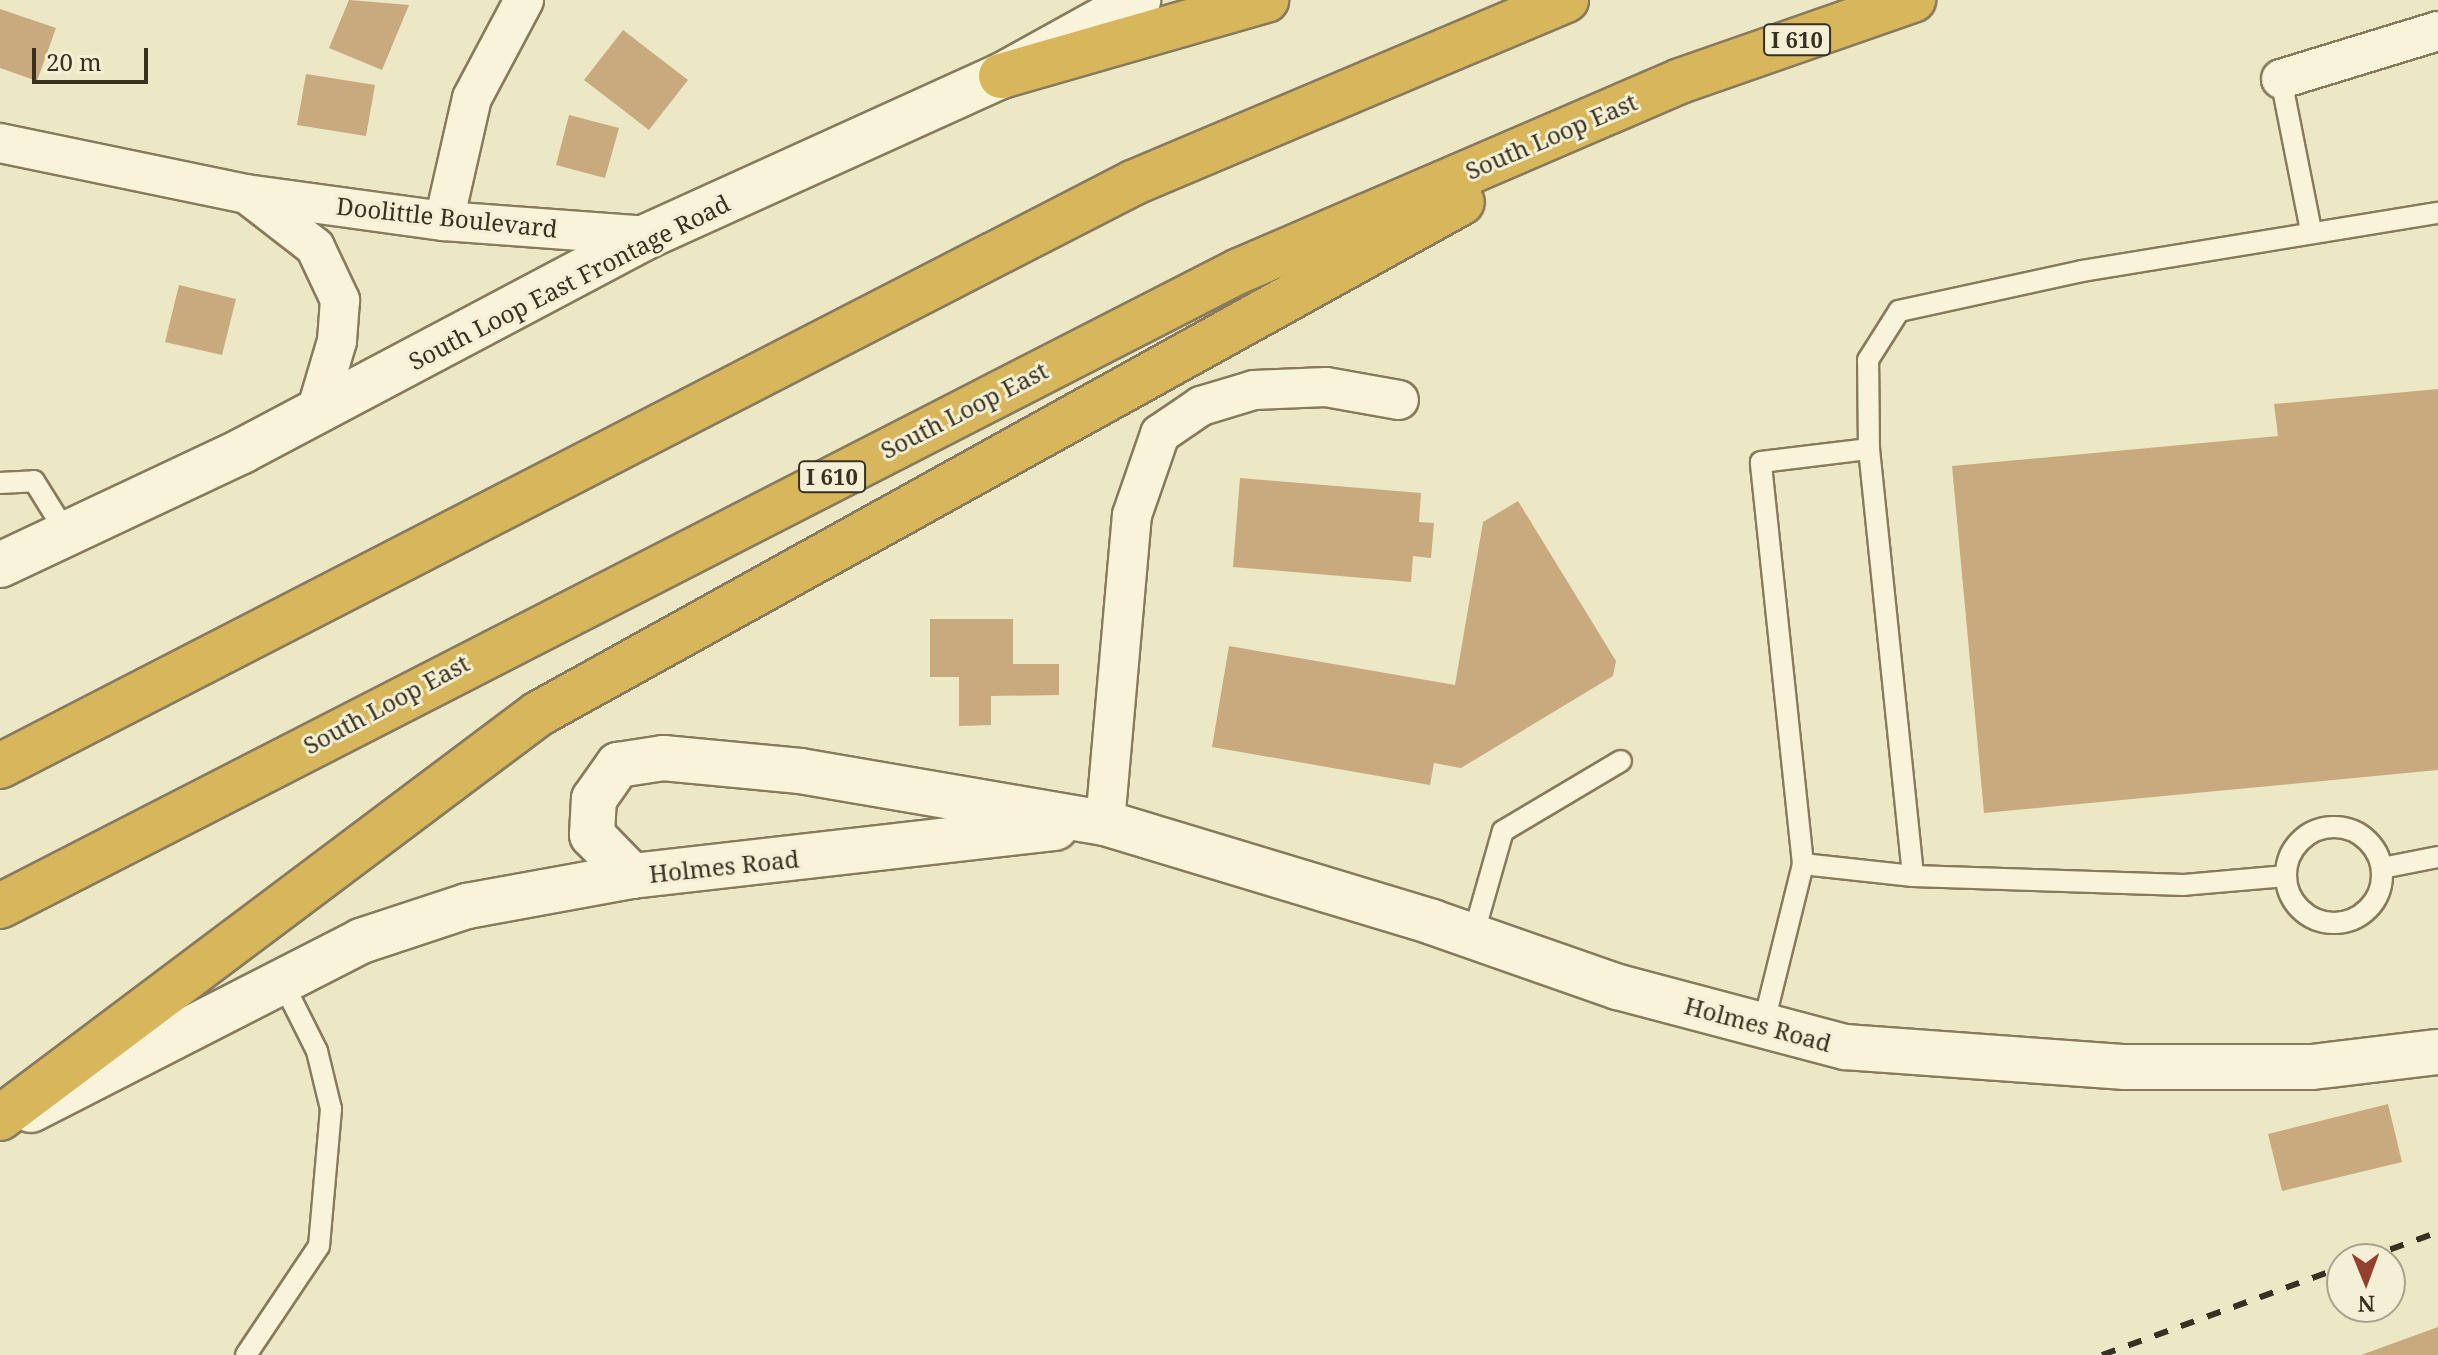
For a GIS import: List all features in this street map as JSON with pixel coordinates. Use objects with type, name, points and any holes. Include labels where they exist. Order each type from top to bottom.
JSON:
[{"type":"highway","points":[[1001,76],[1266,0]]},
{"type":"highway","points":[[0,766],[1135,182],[1566,0]]},
{"type":"highway","name":"South Loop East","points":[[0,906],[1239,271],[1680,81],[1913,0]]},
{"type":"highway","points":[[0,1118],[538,714],[1680,81]]},
{"type":"main road","name":"South Loop East Frontage Road","points":[[0,565],[316,412],[648,236],[1001,76],[1125,4]]},
{"type":"main road","name":"Holmes Road","points":[[1105,823],[632,876],[592,835],[594,799],[618,765],[663,758],[800,771],[1105,823],[1473,936],[1618,987],[1845,1047],[2125,1067],[2312,1067],[2438,1052]]},
{"type":"main road","points":[[0,1126],[361,941],[467,906],[632,876]]},
{"type":"street","points":[[444,221],[472,98],[524,0]]},
{"type":"street","points":[[2281,79],[2438,31]]},
{"type":"street","name":"Doolittle Boulevard","points":[[0,143],[246,194],[444,221],[648,236]]},
{"type":"street","name":"Doolittle Boulevard","points":[[246,194],[315,247],[340,300],[337,341],[316,412]]},
{"type":"street","points":[[1105,823],[1132,515],[1160,434],[1201,406],[1254,390],[1326,387],[1399,400]]},
{"type":"lane","points":[[2281,79],[2311,231]]},
{"type":"lane","points":[[1913,876],[1869,449],[1868,360],[1899,311],[2311,231],[2438,213]]},
{"type":"lane","points":[[1763,1026],[1803,864],[1761,462],[1869,449]]},
{"type":"lane","points":[[0,483],[34,481],[67,534]]},
{"type":"lane","points":[[1473,936],[1503,831],[1621,761]]},
{"type":"lane","points":[[2338,827],[2367,839],[2382,868],[2367,910],[2339,923],[2309,915],[2286,876],[2307,835],[2338,827]]},
{"type":"lane","points":[[2382,868],[2438,857]]},
{"type":"lane","points":[[1803,864],[1913,876],[2184,885],[2286,876]]},
{"type":"lane","points":[[246,1355],[319,1246],[331,1109],[317,1051],[282,981]]},
{"type":"building","points":[[349,0],[409,5],[382,70],[329,48]]},
{"type":"building","points":[[0,9],[56,28],[37,81],[0,68]]},
{"type":"building","points":[[623,30],[688,80],[649,130],[584,80]]},
{"type":"building","points":[[306,74],[375,85],[366,136],[297,125]]},
{"type":"building","points":[[569,115],[619,128],[605,178],[556,165]]},
{"type":"building","points":[[179,285],[236,299],[222,355],[165,342]]},
{"type":"building","points":[[2438,389],[2438,770],[1984,813],[1952,466],[2278,436],[2274,404]]},
{"type":"building","points":[[1240,478],[1421,493],[1419,522],[1434,523],[1431,558],[1413,556],[1411,582],[1233,567]]},
{"type":"building","points":[[1518,501],[1616,661],[1613,676],[1461,768],[1434,763],[1430,785],[1212,747],[1229,646],[1455,685],[1483,522]]},
{"type":"building","points":[[930,619],[1013,619],[1013,664],[1059,664],[1059,695],[991,696],[991,725],[959,726],[959,677],[930,677]]},
{"type":"building","points":[[2388,1104],[2402,1162],[2282,1191],[2268,1134]]},
{"type":"building","points":[[2438,1327],[2438,1355],[2361,1355]]},
{"type":"railway","points":[[2406,1244],[2438,1232]]},
{"type":"railway","points":[[2102,1355],[2326,1273]]}]
